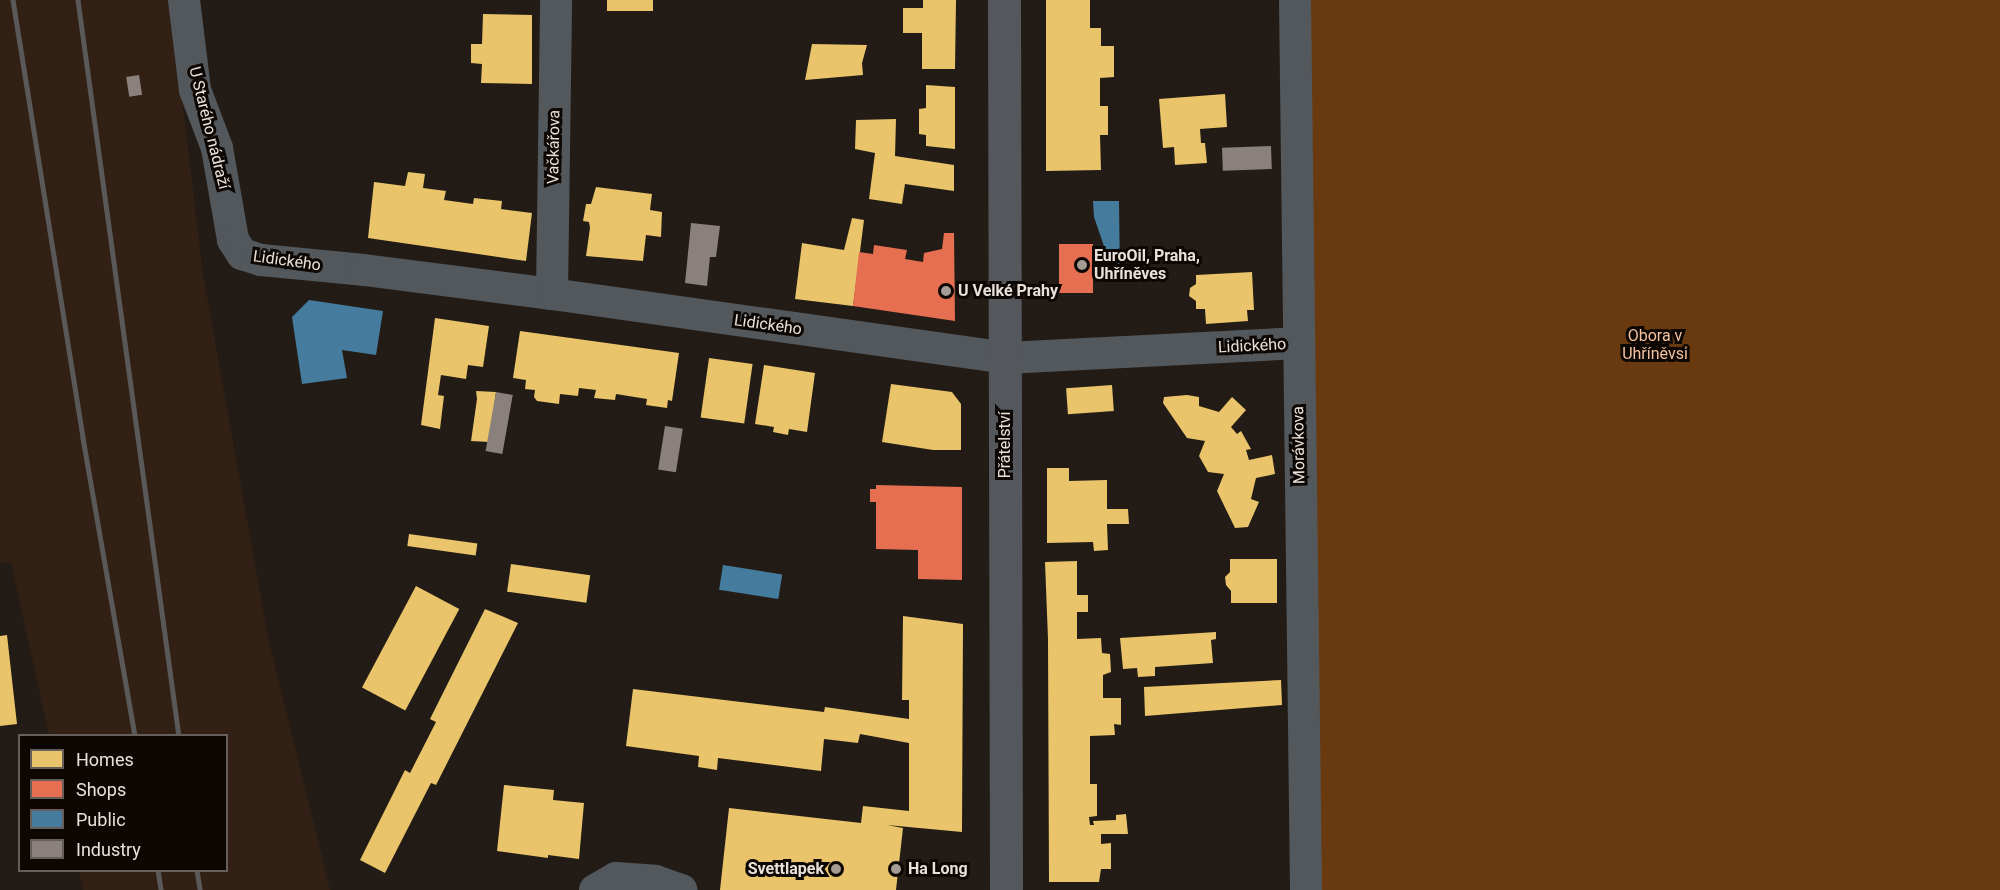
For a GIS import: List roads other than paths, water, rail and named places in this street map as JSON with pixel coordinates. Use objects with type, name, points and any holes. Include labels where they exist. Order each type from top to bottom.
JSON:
[{"type":"main road","name":"Přátelství","points":[[1004,0],[1006,890]]},
{"type":"street","name":"U Starého nádraží","points":[[184,0],[195,90],[217,148],[233,240],[242,254]]},
{"type":"street","name":"Vačkářova","points":[[552,294],[556,0]]},
{"type":"street","name":"Morávkova","points":[[1295,0],[1301,322],[1298,344],[1306,890]]},
{"type":"street","name":"Lidického","points":[[242,254],[261,260],[364,270],[552,294],[1005,358],[1298,344]]},
{"type":"street","points":[[594,890],[616,878],[655,881],[681,890]]},
{"type":"railway","points":[[13,0],[83,438],[135,734]]},
{"type":"railway","points":[[78,0],[179,734]]},
{"type":"railway","points":[[158,872],[161,890]]},
{"type":"railway","points":[[197,872],[200,890]]},
{"type":"place","name":"EuroOil, Praha, Uhříněves","points":[[1082,265]]},
{"type":"place","name":"U Velké Prahy","points":[[946,291]]},
{"type":"place","name":"Svettlapek","points":[[836,869]]},
{"type":"place","name":"Ha Long","points":[[896,869]]},
{"type":"park label","name":"Obora v Uhříněvsi","points":[[1655,345]]}]
